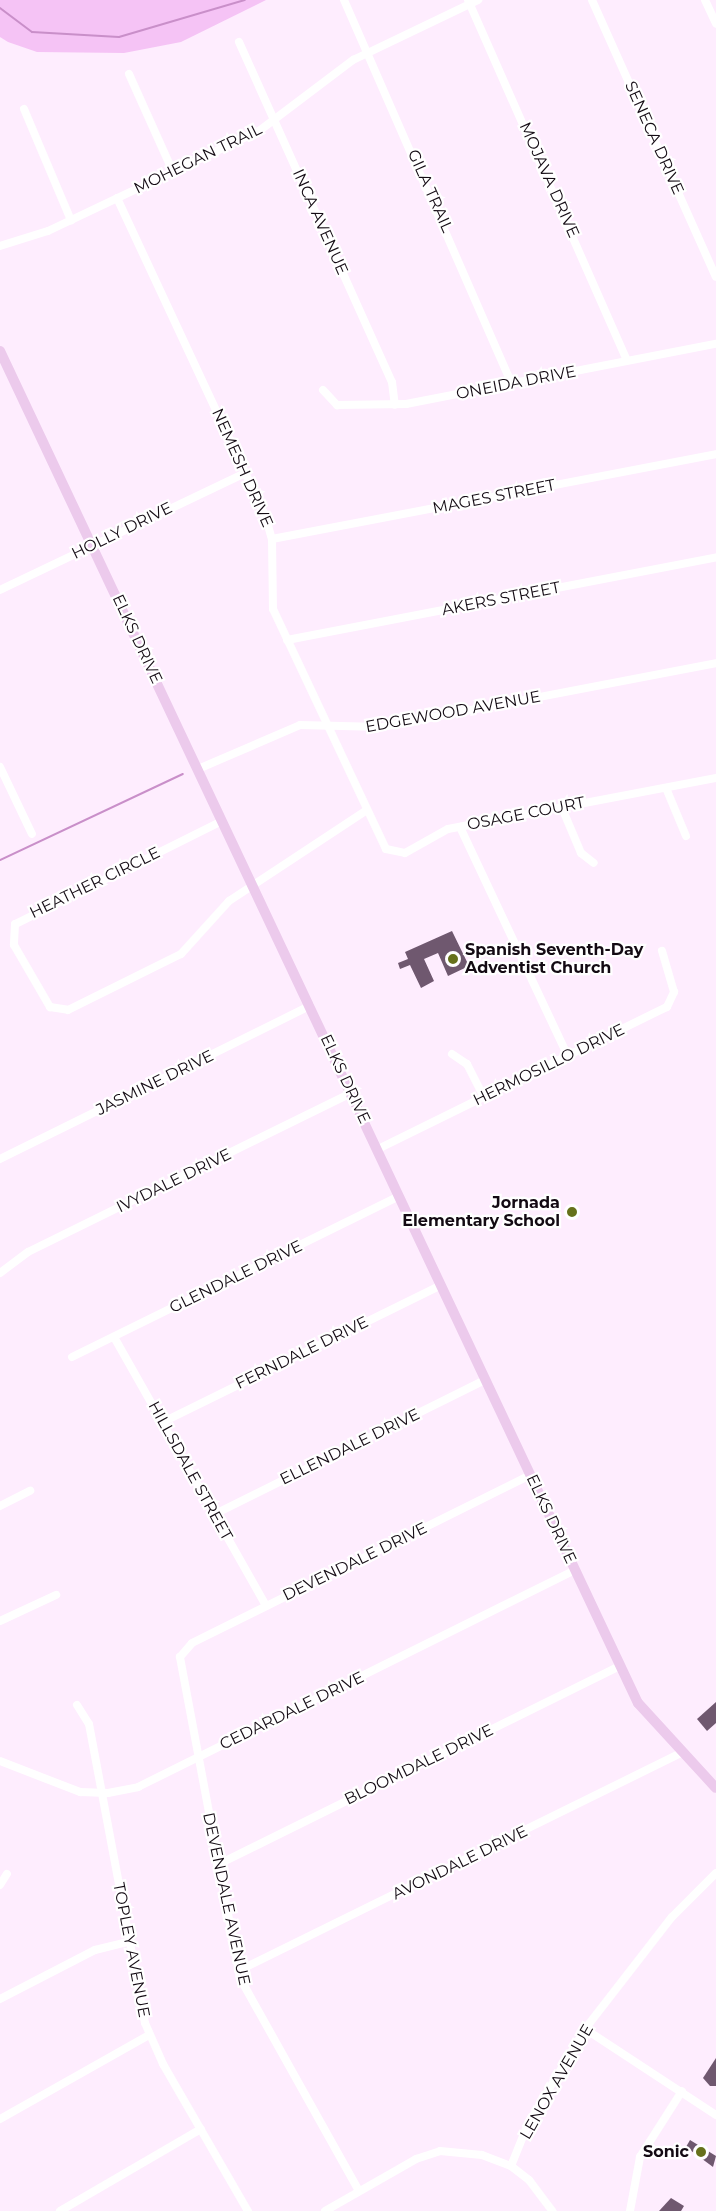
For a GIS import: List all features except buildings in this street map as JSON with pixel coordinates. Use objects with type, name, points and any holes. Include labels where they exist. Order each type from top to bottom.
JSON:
[{"type":"main road","name":"ELKS DRIVE","points":[[0,351],[641,1709],[716,1788]]},
{"type":"street","name":"GILA TRAIL","points":[[344,0],[512,384]]},
{"type":"street","name":"SENECA DRIVE","points":[[592,0],[716,277]]},
{"type":"street","points":[[705,0],[716,24]]},
{"type":"street","name":"MOHEGAN TRAIL","points":[[0,246],[71,220],[274,121],[368,52],[472,1]]},
{"type":"street","name":"MOJAVA DRIVE","points":[[472,1],[627,362]]},
{"type":"street","name":"INCA AVENUE","points":[[239,42],[392,382],[395,405]]},
{"type":"street","points":[[129,74],[173,172]]},
{"type":"street","points":[[24,109],[71,220]]},
{"type":"street","name":"NEMESH DRIVE","points":[[117,198],[244,472],[272,539],[270,596],[287,640],[367,810]]},
{"type":"street","name":"ONEIDA DRIVE","points":[[323,390],[337,405],[395,405],[716,344]]},
{"type":"street","name":"MAGES STREET","points":[[272,539],[716,454]]},
{"type":"street","name":"HOLLY DRIVE","points":[[0,590],[244,472]]},
{"type":"street","name":"AKERS STREET","points":[[287,640],[716,557]]},
{"type":"street","name":"EDGEWOOD AVENUE","points":[[198,769],[283,729],[326,724],[382,727],[716,663]]},
{"type":"street","points":[[0,767],[32,834]]},
{"type":"street","name":"OSAGE COURT","points":[[367,810],[383,845],[394,853],[409,852],[438,833],[460,827],[716,778]]},
{"type":"street","points":[[666,788],[686,836]]},
{"type":"street","points":[[562,808],[581,853],[594,863]]},
{"type":"street","points":[[253,885],[367,810]]},
{"type":"street","name":"HEATHER CIRCLE","points":[[222,820],[18,921],[12,930],[14,945],[48,1004],[64,1011],[186,951],[224,905],[253,885]]},
{"type":"street","points":[[460,827],[568,1056]]},
{"type":"street","name":"HERMOSILLO DRIVE","points":[[378,1149],[670,1004],[674,988],[662,951]]},
{"type":"street","name":"JASMINE DRIVE","points":[[0,1159],[310,1006]]},
{"type":"street","points":[[452,1054],[467,1064],[484,1097]]},
{"type":"street","name":"IVYDALE DRIVE","points":[[0,1274],[28,1252],[351,1093]]},
{"type":"street","name":"GLENDALE DRIVE","points":[[72,1358],[399,1196]]},
{"type":"street","name":"FERNDALE DRIVE","points":[[163,1422],[441,1285]]},
{"type":"street","name":"HILLSDALE STREET","points":[[114,1337],[266,1606]]},
{"type":"street","name":"ELLENDALE DRIVE","points":[[215,1514],[485,1380]]},
{"type":"street","name":"DEVENDALE DRIVE","points":[[182,1651],[266,1606],[530,1475]]},
{"type":"street","points":[[0,1506],[30,1491]]},
{"type":"street","name":"CEDARDALE DRIVE","points":[[0,1761],[71,1790],[102,1793],[138,1786],[575,1570]]},
{"type":"street","points":[[0,1621],[56,1595]]},
{"type":"street","name":"DEVENDALE AVENUE","points":[[182,1651],[180,1664],[238,1971],[254,2008],[359,2191]]},
{"type":"street","name":"BLOOMDALE DRIVE","points":[[218,1865],[620,1666]]},
{"type":"street","name":"TOPLEY AVENUE","points":[[77,1705],[88,1720],[127,1942],[149,2035],[248,2211]]},
{"type":"street","name":"AVONDALE DRIVE","points":[[238,1971],[682,1753]]},
{"type":"street","name":"LENOX AVENUE","points":[[511,2166],[528,2124],[585,2029],[672,1917],[716,1873]]},
{"type":"street","points":[[0,1885],[7,1874]]},
{"type":"street","points":[[0,1999],[83,1956],[127,1942]]},
{"type":"street","points":[[585,2029],[716,2115]]},
{"type":"street","points":[[0,2119],[149,2035]]},
{"type":"street","points":[[630,2211],[640,2157],[682,2091]]},
{"type":"street","points":[[60,2211],[201,2129]]},
{"type":"street","points":[[325,2211],[359,2191],[440,2151],[482,2155],[511,2166],[529,2180],[552,2211]]},
{"type":"shaded area","points":[[0,0],[266,0],[181,42],[124,53],[37,52],[8,42],[0,37]]},
{"type":"waterway","points":[[0,8],[32,32],[119,37],[245,0]]},
{"type":"waterway","points":[[0,860],[183,774]]},
{"type":"place","name":"Spanish Seventh-Day Adventist Church","points":[[453,959]]},
{"type":"place","name":"Jornada Elementary School","points":[[572,1212]]},
{"type":"place","name":"Sonic","points":[[701,2152]]}]
